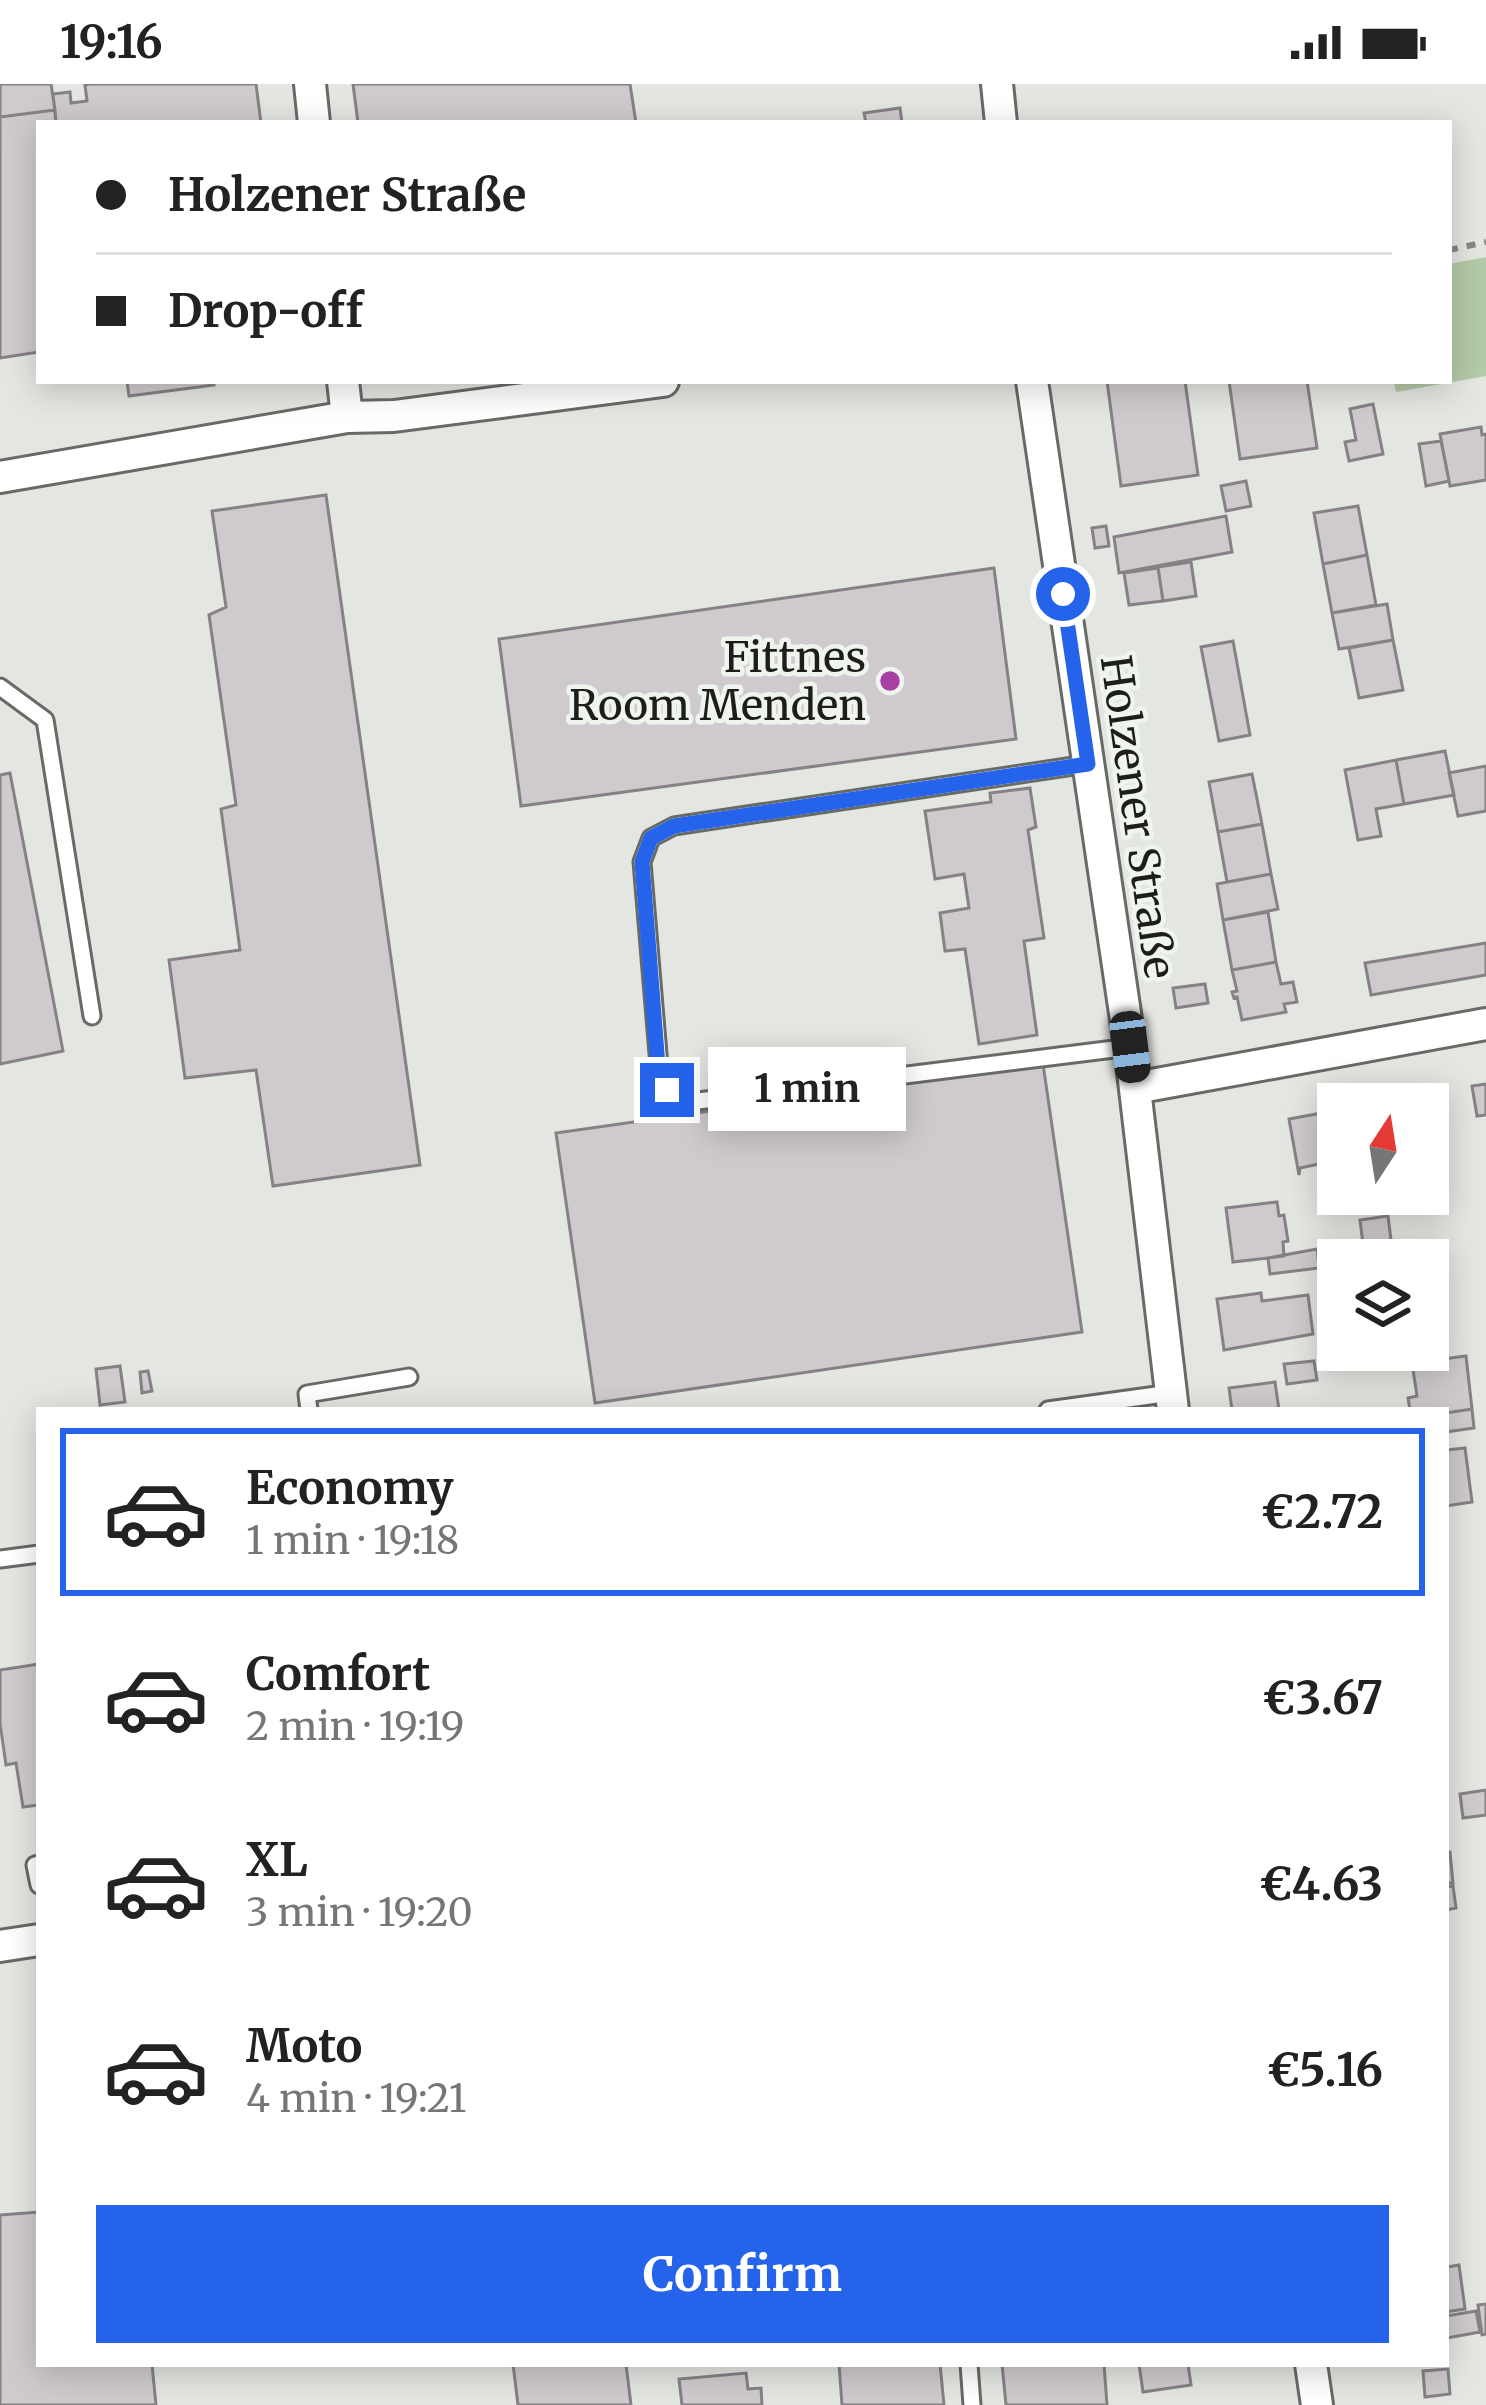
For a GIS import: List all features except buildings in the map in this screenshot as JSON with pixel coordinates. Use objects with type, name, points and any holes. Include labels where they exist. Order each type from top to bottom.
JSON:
[{"type":"street","points":[[310,84],[314,120]]},
{"type":"street","points":[[997,84],[1001,120]]},
{"type":"street","points":[[344,384],[347,418]]},
{"type":"street","points":[[0,477],[347,418],[640,384]]},
{"type":"street","name":"Holzener Straße","points":[[1032,384],[1130,1047],[1172,1402]]},
{"type":"street","points":[[1135,1088],[1486,1024]]},
{"type":"street","points":[[0,1946],[36,1940]]},
{"type":"street","points":[[1311,2367],[1317,2405]]},
{"type":"lane","points":[[0,687],[45,720],[92,1016]]},
{"type":"lane","points":[[1088,764],[674,826],[651,838],[642,862],[658,1066],[667,1090],[690,1102],[1130,1047]]},
{"type":"lane","points":[[309,1407],[307,1394],[409,1377]]},
{"type":"lane","points":[[1094,1407],[1172,1402]]},
{"type":"lane","points":[[0,1559],[36,1554]]},
{"type":"lane","points":[[968,2367],[972,2405]]},
{"type":"path","points":[[1452,249],[1486,242]]},
{"type":"green space","points":[[1486,257],[1486,376],[1452,382],[1452,263]]},
{"type":"green space","points":[[1395,384],[1441,384],[1396,392]]},
{"type":"place","name":"Fittnes Room Menden","points":[[890,681]]},
{"type":"route","points":[[667,1090],[658,1066],[642,862],[651,838],[674,826],[1088,764],[1063,594]]}]
